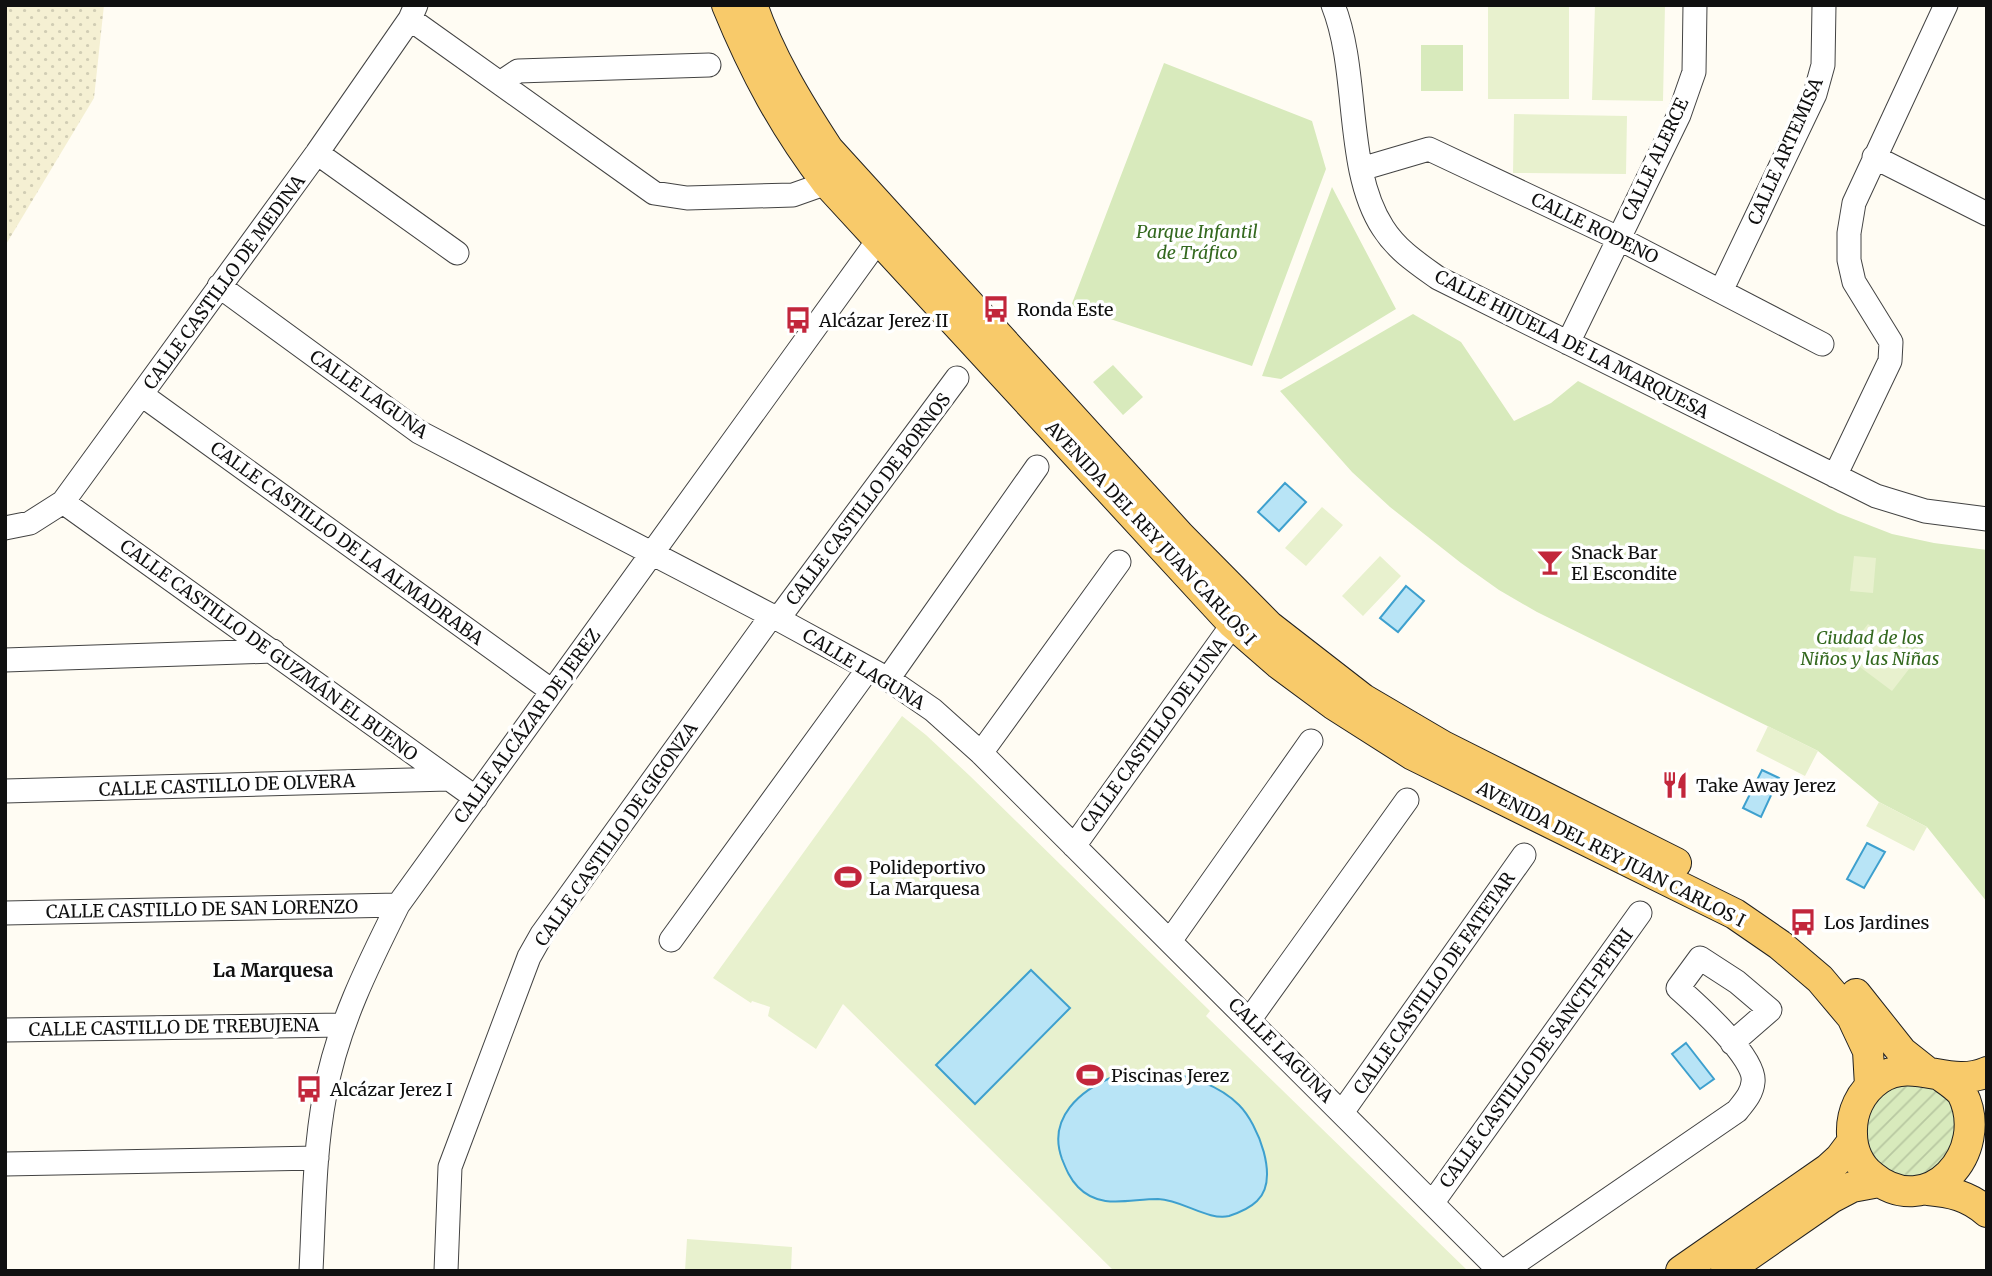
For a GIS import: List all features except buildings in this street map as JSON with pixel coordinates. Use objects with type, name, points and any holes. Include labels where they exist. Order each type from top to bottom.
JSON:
[{"type":"main road","name":"AVENIDA DEL REY JUAN CARLOS I","points":[[727,5],[771,102],[798,145],[827,183],[1233,624],[1279,664],[1333,704],[1413,755],[1735,914],[1780,944],[1820,979],[1852,1017],[1868,1051],[1870,1086]]},
{"type":"main road","name":"AVENIDA DEL REY JUAN CARLOS I","points":[[752,5],[792,95],[828,149],[1180,536],[1269,626],[1363,699],[1443,746],[1768,913],[1805,939],[1841,974],[1902,1052],[1933,1074]]},
{"type":"main road","points":[[1987,1072],[1961,1079],[1900,1070],[1870,1086],[1856,1106],[1851,1123],[1852,1142],[1858,1160],[1879,1182],[1910,1192],[1951,1192],[1975,1202],[1987,1212]]},
{"type":"main road","points":[[1933,1074],[1959,1090],[1979,1121],[1986,1170]]},
{"type":"main road","points":[[1928,1190],[1956,1174],[1971,1150],[1979,1121]]},
{"type":"main road","points":[[1681,1271],[1828,1169],[1852,1142]]},
{"type":"main road","points":[[1727,1271],[1831,1198],[1852,1187],[1879,1182]]},
{"type":"street","name":"CALLE HIJUELA DE LA MARQUESA","points":[[1333,5],[1339,22],[1351,85],[1361,169],[1368,198],[1383,228],[1406,256],[1437,278],[1876,496],[1925,511],[1987,520]]},
{"type":"street","name":"CALLE ALERCE","points":[[1568,343],[1679,115],[1694,72],[1695,5]]},
{"type":"street","name":"CALLE ARTEMISA","points":[[1721,291],[1815,94],[1823,65],[1824,5]]},
{"type":"street","points":[[1835,476],[1889,361],[1891,342],[1854,282],[1849,260],[1849,233],[1854,203],[1946,5]]},
{"type":"street","points":[[413,12],[500,83],[654,193],[687,198],[793,195],[827,183]]},
{"type":"street","name":"CALLE CASTILLO DE MEDINA","points":[[5,528],[30,523],[63,502],[317,153],[413,12]]},
{"type":"street","points":[[500,83],[518,71],[709,65]]},
{"type":"street","name":"CALLE RODENO","points":[[1361,169],[1429,149],[1618,238],[1822,344]]},
{"type":"street","points":[[317,153],[457,253]]},
{"type":"street","points":[[1874,157],[1987,214]]},
{"type":"street","name":"CALLE ALCÁZAR DE JEREZ","points":[[311,1271],[317,1158],[325,1093],[344,1025],[366,969],[398,905],[878,239]]},
{"type":"street","name":"CALLE LAGUNA","points":[[219,286],[419,432],[775,617],[878,674],[933,710],[981,753],[1502,1271]]},
{"type":"street","name":"CALLE CASTILLO DE BORNOS","points":[[775,617],[957,378]]},
{"type":"street","name":"CALLE CASTILLO DE LA ALMADRABA","points":[[142,396],[552,691]]},
{"type":"street","points":[[671,940],[1037,467]]},
{"type":"street","name":"CALLE CASTILLO DE GUZMÁN EL BUENO","points":[[63,502],[475,797]]},
{"type":"street","points":[[981,753],[1119,562]]},
{"type":"street","name":"CALLE CASTILLO DE GIGONZA","points":[[446,1271],[450,1167],[529,957],[542,934],[775,617]]},
{"type":"street","name":"CALLE CASTILLO DE LUNA","points":[[1074,846],[1233,624]]},
{"type":"street","points":[[5,660],[273,651]]},
{"type":"street","points":[[1170,942],[1311,741]]},
{"type":"street","name":"CALLE CASTILLO DE OLVERA","points":[[5,790],[448,779]]},
{"type":"street","points":[[1250,1019],[1407,800]]},
{"type":"street","name":"CALLE CASTILLO DE FATETAR","points":[[1343,1111],[1524,855]]},
{"type":"street","name":"CALLE CASTILLO DE SAN LORENZO","points":[[5,914],[398,905]]},
{"type":"street","name":"CALLE CASTILLO DE SANCTI-PETRI","points":[[1433,1202],[1640,913]]},
{"type":"street","name":"CALLE CASTILLO DE TREBUJENA","points":[[5,1030],[344,1025]]},
{"type":"street","points":[[1502,1271],[1737,1111],[1749,1096],[1754,1080],[1750,1066],[1732,1044]]},
{"type":"street","points":[[5,1164],[317,1158]]},
{"type":"shaded area","points":[[5,5],[104,5],[94,98],[5,246]]},
{"type":"green space","points":[[1488,5],[1569,5],[1569,99],[1488,99]]},
{"type":"green space","points":[[1595,5],[1665,5],[1663,101],[1592,100]]},
{"type":"green space","points":[[1421,45],[1463,45],[1463,91],[1421,91]]},
{"type":"green space","name":"Parque Infantil de Tráfico","points":[[1164,63],[1312,121],[1326,169],[1252,366],[1071,306]]},
{"type":"green space","points":[[1514,114],[1627,116],[1626,174],[1513,173]]},
{"type":"green space","points":[[1332,187],[1396,309],[1281,379],[1262,376]]},
{"type":"green space","name":"Ciudad de los Niños y las Niñas","points":[[1413,314],[1461,342],[1514,421],[1551,403],[1578,381],[1838,513],[1892,534],[1987,550],[1987,902],[1927,827],[1879,802],[1818,751],[1537,612],[1499,590],[1390,507],[1352,472],[1280,391]]},
{"type":"green space","points":[[1113,365],[1143,397],[1123,415],[1093,382]]},
{"type":"green space","points":[[1322,507],[1343,525],[1306,566],[1285,548]]},
{"type":"green space","points":[[1380,556],[1401,576],[1363,616],[1342,596]]},
{"type":"green space","points":[[1854,556],[1876,558],[1873,593],[1850,591]]},
{"type":"green space","points":[[1868,624],[1916,660],[1892,691],[1844,655]]},
{"type":"green space","name":"Piscinas Jerez","points":[[902,716],[970,776],[1210,1011],[1206,1016],[1468,1271],[1114,1271],[843,1004],[816,1049],[768,1016],[770,1007],[752,1001],[751,1003],[713,978]]},
{"type":"green space","points":[[1768,726],[1818,751],[1805,776],[1756,751]]},
{"type":"green space","points":[[1879,802],[1927,827],[1914,851],[1866,826]]},
{"type":"green space","points":[[1921,1083],[1947,1097],[1954,1105],[1958,1124],[1951,1162],[1922,1180],[1887,1174],[1865,1148],[1870,1108],[1874,1100],[1890,1089]]},
{"type":"green space","points":[[687,1239],[792,1247],[791,1271],[685,1271]]},
{"type":"water","points":[[1285,483],[1306,502],[1279,531],[1258,512]]},
{"type":"water","points":[[1406,586],[1424,601],[1398,632],[1380,618]]},
{"type":"water","points":[[1762,770],[1779,778],[1761,817],[1743,808]]},
{"type":"water","points":[[1867,843],[1885,852],[1864,888],[1847,879]]},
{"type":"water","points":[[1031,970],[1070,1008],[975,1104],[936,1065]]},
{"type":"water","points":[[1686,1043],[1714,1079],[1700,1089],[1672,1054]]},
{"type":"water","points":[[1163,1071],[1213,1087],[1231,1098],[1246,1114],[1264,1152],[1267,1179],[1264,1191],[1251,1206],[1221,1217],[1167,1200],[1105,1201],[1087,1194],[1073,1181],[1062,1159],[1059,1144],[1059,1131],[1070,1107],[1090,1089],[1115,1076],[1133,1072]]},
{"type":"place","name":"Ronda Este","points":[[996,309]]},
{"type":"place","name":"Alcázar Jerez II","points":[[798,320]]},
{"type":"place","name":"Snack Bar El Escondite","points":[[1550,562]]},
{"type":"place","name":"Take Away Jerez","points":[[1675,785]]},
{"type":"place","name":"Polideportivo La Marquesa","points":[[848,877]]},
{"type":"place","name":"Los Jardines","points":[[1803,922]]},
{"type":"place","name":"Piscinas Jerez","points":[[1090,1075]]},
{"type":"place","name":"Alcázar Jerez I","points":[[309,1089]]},
{"type":"district","name":"La Marquesa","points":[[273,970]]}]
